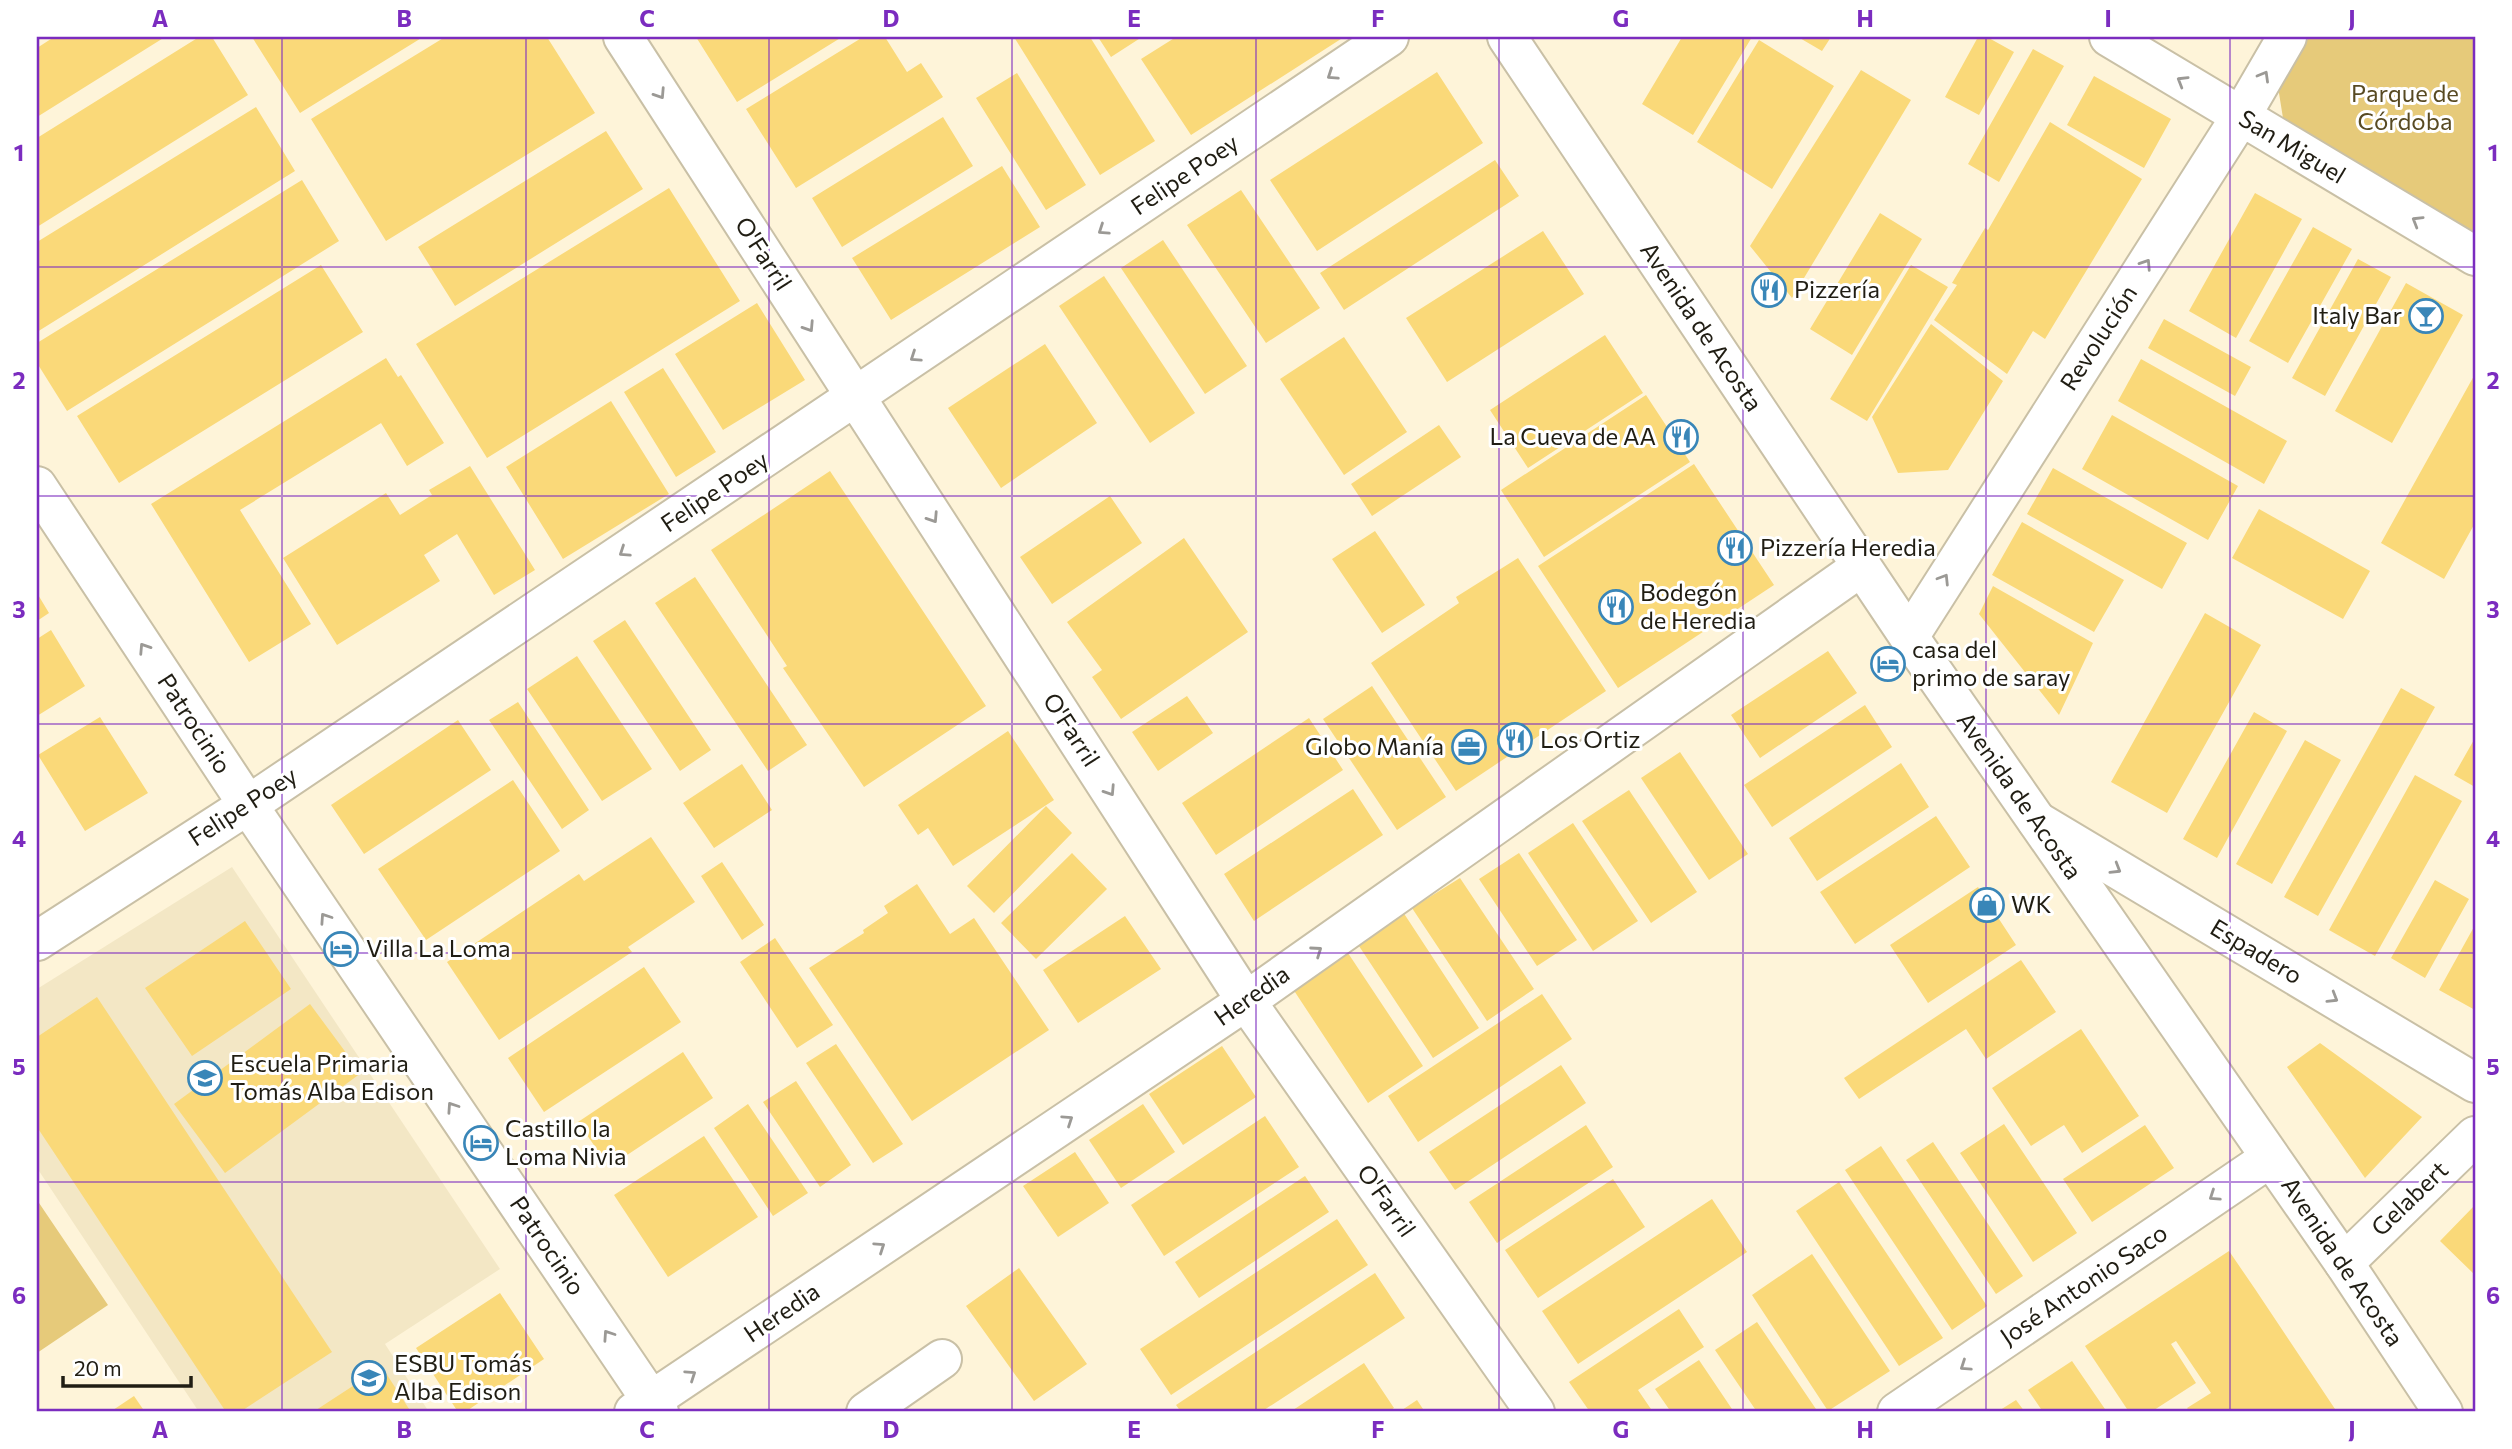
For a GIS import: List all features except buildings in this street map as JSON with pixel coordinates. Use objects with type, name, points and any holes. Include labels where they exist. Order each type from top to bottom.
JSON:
[{"type":"street","name":"O'Farril","points":[[623,37],[1246,1000],[1535,1412]]},
{"type":"street","name":"Felipe Poey","points":[[37,941],[247,805],[1389,37]]},
{"type":"street","name":"Avenida de Acosta","points":[[1507,37],[1861,567],[2344,1263],[2443,1412]]},
{"type":"street","name":"San Miguel","points":[[2109,37],[2475,256]]},
{"type":"street","name":"Revolución","points":[[1909,637],[2241,116],[2287,37]]},
{"type":"street","name":"Patrocinio","points":[[37,486],[649,1408]]},
{"type":"street","name":"Heredia","points":[[649,1408],[1246,1000],[1861,567]]},
{"type":"street","name":"Espadero","points":[[2037,821],[2475,1083]]},
{"type":"street","name":"Gelabert","points":[[2344,1263],[2475,1136]]},
{"type":"street","name":"José Antonio Saco","points":[[1897,1412],[2270,1158]]},
{"type":"street","points":[[866,1412],[942,1360]]},
{"type":"shaded area","name":"Escuela Primaria Tomás Alba Edison","points":[[232,867],[500,1269],[385,1344],[429,1412],[199,1412],[37,1168],[37,989]]},
{"type":"green space","name":"Parque de Córdoba","points":[[2309,37],[2475,37],[2475,233],[2283,118],[2278,87]]},
{"type":"green space","points":[[37,1200],[108,1305],[37,1353]]},
{"type":"place","name":"Pizzería","points":[[1769,290]]},
{"type":"place","name":"Italy Bar","points":[[2426,316]]},
{"type":"place","name":"La Cueva de AA","points":[[1681,437]]},
{"type":"place","name":"Pizzería Heredia","points":[[1735,548]]},
{"type":"place","name":"Bodegón de Heredia","points":[[1616,607]]},
{"type":"place","name":"casa del primo de saray","points":[[1888,664]]},
{"type":"place","name":"Los Ortiz","points":[[1515,740]]},
{"type":"place","name":"Globo Manía","points":[[1469,747]]},
{"type":"place","name":"WK","points":[[1987,905]]},
{"type":"place","name":"Villa La Loma","points":[[341,949]]},
{"type":"place","name":"Escuela Primaria Tomás Alba Edison","points":[[205,1078]]},
{"type":"place","name":"Castillo la Loma Nivia","points":[[481,1143]]},
{"type":"place","name":"ESBU Tomás Alba Edison","points":[[369,1378]]}]
